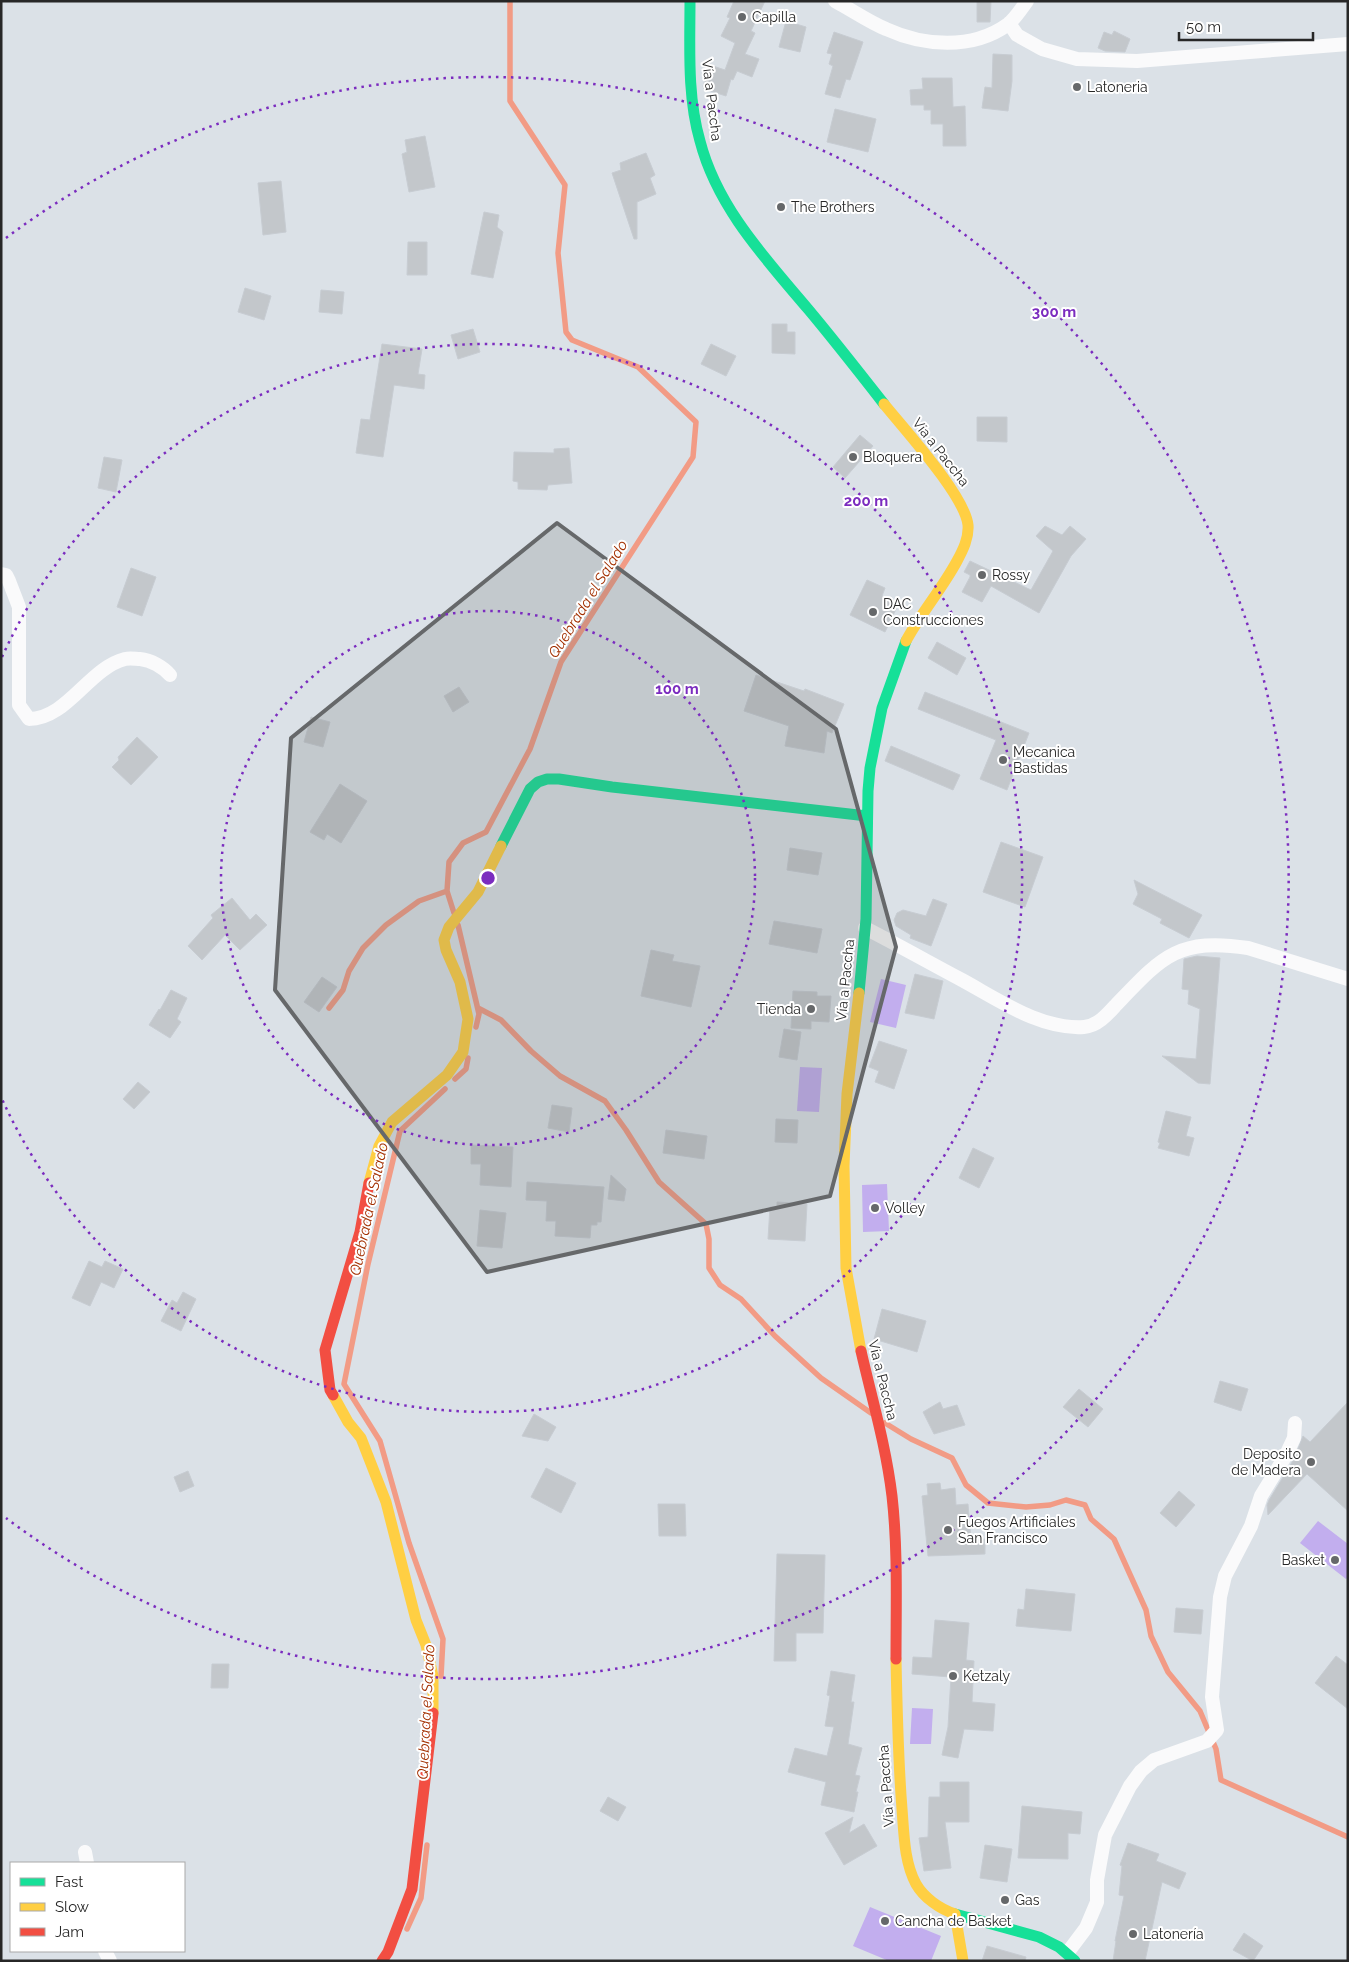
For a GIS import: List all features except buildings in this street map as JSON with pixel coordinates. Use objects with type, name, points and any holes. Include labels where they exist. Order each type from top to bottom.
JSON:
[{"type":"main road","name":"Vía a Paccha","points":[[690,1],[691,64],[696,121],[705,158],[718,190],[739,224],[767,261],[824,328],[949,485],[960,500],[966,515],[968,526],[966,538],[957,559],[905,640],[888,685],[872,752],[867,816],[868,848],[865,928],[844,1140],[845,1256],[858,1342],[884,1446],[890,1483],[897,1582],[898,1746],[903,1829],[913,1876],[919,1889],[929,1900],[956,1914],[1053,1943],[1071,1956]]},
{"type":"main road","points":[[382,1961],[388,1952],[412,1889],[433,1717],[434,1676],[426,1645],[416,1620],[386,1502],[361,1438],[348,1422],[330,1390],[325,1350],[360,1232],[371,1172],[379,1146],[392,1122],[447,1075],[462,1052],[468,1019],[460,982],[446,950],[444,940],[450,927],[478,892],[530,789],[538,782],[547,779],[867,816]]},
{"type":"main road","points":[[956,1914],[963,1961]]},
{"type":"street","points":[[836,1],[884,29],[911,39],[937,43],[973,40],[989,36],[1009,24],[1027,1]]},
{"type":"street","points":[[1009,24],[1017,35],[1042,49],[1077,59],[1137,61],[1348,44]]},
{"type":"street","points":[[1,574],[6,576],[9,581],[19,607],[19,704],[29,719],[38,719],[53,712],[112,664],[126,659],[146,659],[165,669],[170,675]]},
{"type":"street","points":[[865,928],[1024,1014],[1062,1027],[1086,1027],[1099,1021],[1151,969],[1182,949],[1198,946],[1248,948],[1348,979]]},
{"type":"street","points":[[1071,1956],[1086,1928],[1096,1902],[1097,1880],[1105,1835],[1130,1786],[1141,1771],[1154,1760],[1207,1742],[1216,1730],[1212,1697],[1220,1597],[1225,1576],[1251,1526],[1261,1496],[1283,1462],[1294,1438],[1295,1423]]},
{"type":"highlighted area","points":[[557,523],[836,729],[896,947],[830,1196],[487,1272],[275,990],[291,738]]},
{"type":"shaded area","points":[[881,979],[906,985],[896,1028],[870,1022]]},
{"type":"shaded area","points":[[800,1067],[822,1068],[819,1112],[797,1111]]},
{"type":"shaded area","name":"Volley","points":[[887,1184],[889,1231],[863,1232],[862,1185]]},
{"type":"shaded area","name":"Basket","points":[[1318,1521],[1348,1544],[1348,1577],[1346,1579],[1300,1543]]},
{"type":"shaded area","points":[[912,1708],[933,1709],[931,1744],[910,1744]]},
{"type":"shaded area","name":"Cancha de Basket","points":[[870,1907],[941,1936],[931,1961],[889,1961],[853,1946]]},
{"type":"waterway","name":"Quebrada el Salado","points":[[454,913],[447,891],[449,862],[463,843],[486,832],[530,749],[561,662],[693,457],[696,422],[638,367],[572,340],[566,332],[558,253],[565,185],[510,101],[510,1]]},
{"type":"waterway","points":[[329,1008],[343,990],[349,971],[363,948],[386,925],[419,901],[447,891]]},
{"type":"waterway","name":"Quebrada el Salado","points":[[458,925],[479,1014],[476,1027]]},
{"type":"waterway","points":[[478,1008],[501,1020],[531,1051],[560,1076],[605,1101],[659,1182],[706,1224],[709,1239],[709,1268],[720,1285],[741,1299],[775,1336],[821,1378],[871,1413]]},
{"type":"waterway","name":"Quebrada el Salado","points":[[455,1079],[466,1069],[468,1058]]},
{"type":"waterway","name":"Quebrada el Salado","points":[[441,1676],[443,1639],[409,1543],[380,1441],[344,1384],[368,1264],[400,1131],[445,1089]]},
{"type":"waterway","points":[[885,1423],[911,1439],[952,1458],[966,1485],[988,1503],[1026,1507],[1050,1505],[1066,1500],[1085,1505],[1091,1519],[1114,1539],[1146,1610],[1151,1636],[1168,1672],[1200,1711],[1216,1749],[1221,1780],[1348,1837]]},
{"type":"waterway","name":"Quebrada el Salado","points":[[407,1929],[421,1898],[427,1845]]},
{"type":"traffic: fast","points":[[690,1],[690,71],[693,107],[700,141],[718,188],[730,210],[759,251],[884,404]]},
{"type":"traffic: fast","points":[[859,993],[866,919],[870,768],[882,708],[906,641]]},
{"type":"traffic: fast","points":[[501,846],[530,789],[538,782],[547,779],[867,816]]},
{"type":"traffic: fast","points":[[955,1914],[1039,1937],[1059,1947],[1075,1961]]},
{"type":"traffic: slow","points":[[884,404],[946,481],[957,498],[968,525],[967,539],[959,557],[906,641]]},
{"type":"traffic: slow","points":[[369,1183],[379,1146],[392,1122],[447,1075],[463,1052],[468,1019],[460,982],[446,950],[444,940],[449,927],[478,892],[501,846]]},
{"type":"traffic: slow","points":[[859,993],[847,1094],[844,1166],[846,1268],[861,1351]]},
{"type":"traffic: slow","points":[[333,1395],[348,1422],[361,1438],[386,1502],[416,1620],[426,1645],[433,1676],[433,1713]]},
{"type":"traffic: slow","points":[[896,1659],[897,1715],[904,1837],[909,1866],[916,1884],[923,1894],[938,1906],[955,1914]]},
{"type":"traffic: slow","points":[[955,1914],[963,1961]]},
{"type":"traffic: jam","points":[[333,1395],[330,1390],[325,1350],[360,1232],[369,1183]]},
{"type":"traffic: jam","points":[[861,1351],[882,1441],[892,1496],[896,1557],[896,1659]]},
{"type":"traffic: jam","points":[[382,1961],[388,1952],[412,1889],[433,1713]]},
{"type":"place","name":"Capilla","points":[[742,17]]},
{"type":"place","name":"Latoneria","points":[[1077,87]]},
{"type":"place","name":"The Brothers","points":[[781,207]]},
{"type":"place","name":"Bloquera","points":[[853,457]]},
{"type":"place","name":"Rossy","points":[[982,575]]},
{"type":"place","name":"DAC Construcciones","points":[[873,612]]},
{"type":"place","name":"Mecanica Bastidas","points":[[1003,760]]},
{"type":"place","name":"Tienda","points":[[811,1009]]},
{"type":"place","name":"Volley","points":[[875,1208]]},
{"type":"place","name":"Deposito de Madera","points":[[1311,1462]]},
{"type":"place","name":"Fuegos Artificiales San Francisco","points":[[948,1530]]},
{"type":"place","name":"Basket","points":[[1335,1560]]},
{"type":"place","name":"Ketzaly","points":[[953,1676]]},
{"type":"place","name":"Gas","points":[[1005,1900]]},
{"type":"place","name":"Cancha de Basket","points":[[885,1921]]},
{"type":"place","name":"Latonería","points":[[1133,1934]]}]
